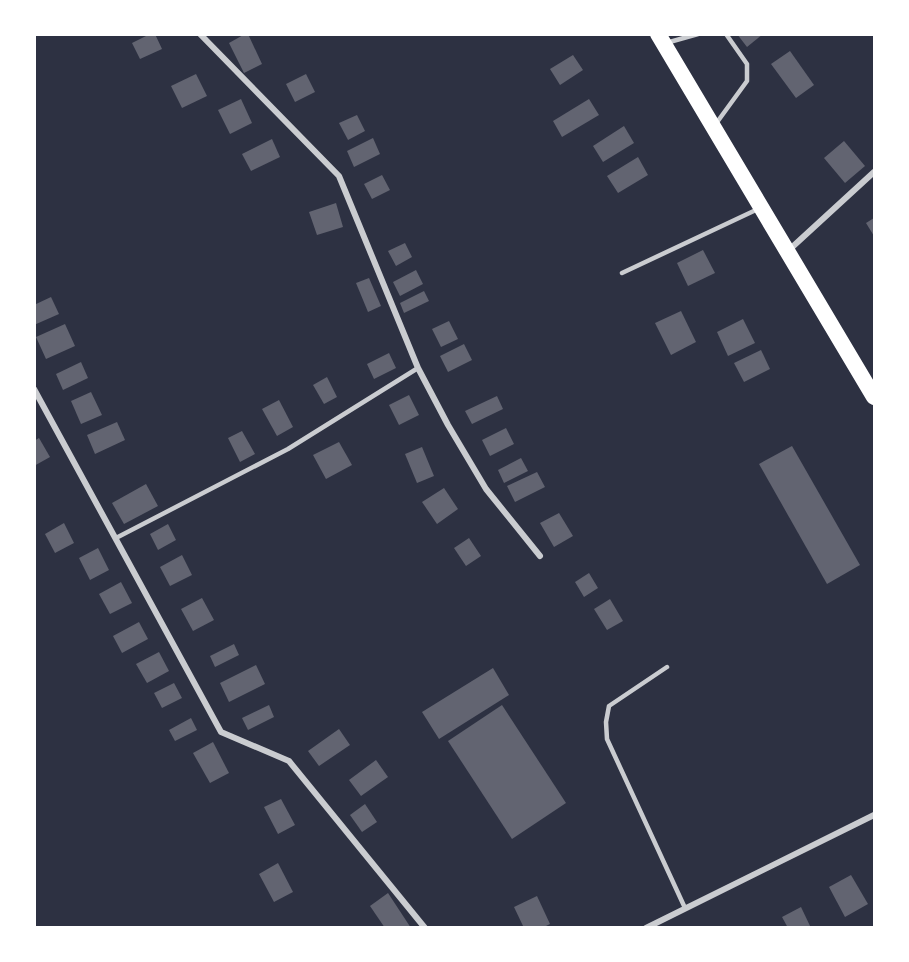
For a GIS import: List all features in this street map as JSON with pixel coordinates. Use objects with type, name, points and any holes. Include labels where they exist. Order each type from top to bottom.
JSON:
[{"type":"highway","points":[[661,39],[874,397]]},
{"type":"street","points":[[200,34],[339,176],[418,368],[448,425],[486,489],[540,556]]},
{"type":"street","points":[[787,252],[874,172]]},
{"type":"street","points":[[35,390],[222,732],[288,761],[425,927]]},
{"type":"street","points":[[646,927],[874,815]]},
{"type":"lane","points":[[661,39],[698,34]]},
{"type":"lane","points":[[713,128],[747,81],[747,64],[726,34]]},
{"type":"lane","points":[[622,273],[761,208]]},
{"type":"lane","points":[[116,538],[288,449],[418,368]]},
{"type":"lane","points":[[667,667],[609,706],[606,722],[607,739],[685,908]]},
{"type":"building","points":[[150,34],[155,34],[162,49],[140,59],[132,43]]},
{"type":"building","points":[[248,34],[262,64],[244,73],[229,43]]},
{"type":"building","points":[[737,34],[763,34],[747,47]]},
{"type":"building","points":[[790,51],[814,85],[796,98],[771,64]]},
{"type":"building","points":[[573,55],[583,70],[560,85],[550,69]]},
{"type":"building","points":[[196,74],[207,96],[182,108],[171,86]]},
{"type":"building","points":[[306,74],[315,92],[295,102],[286,84]]},
{"type":"building","points":[[241,99],[252,123],[230,134],[218,110]]},
{"type":"building","points":[[589,99],[599,115],[562,137],[553,121]]},
{"type":"building","points":[[357,115],[365,131],[348,140],[339,123]]},
{"type":"building","points":[[624,126],[634,143],[603,162],[593,146]]},
{"type":"building","points":[[373,138],[380,154],[354,167],[347,151]]},
{"type":"building","points":[[272,139],[280,157],[251,171],[242,154]]},
{"type":"building","points":[[844,141],[865,166],[845,183],[824,158]]},
{"type":"building","points":[[638,157],[648,175],[618,193],[607,176]]},
{"type":"building","points":[[382,175],[390,190],[372,199],[364,184]]},
{"type":"building","points":[[336,203],[343,227],[317,235],[309,212]]},
{"type":"building","points":[[874,218],[874,236],[866,223]]},
{"type":"building","points":[[405,243],[412,257],[396,266],[388,251]]},
{"type":"building","points":[[703,250],[715,273],[688,286],[677,263]]},
{"type":"building","points":[[416,270],[423,284],[400,296],[393,282]]},
{"type":"building","points":[[369,278],[381,306],[368,312],[356,283]]},
{"type":"building","points":[[424,291],[429,301],[404,313],[400,303]]},
{"type":"building","points":[[51,297],[59,314],[34,325],[34,305]]},
{"type":"building","points":[[681,311],[696,342],[671,355],[655,323]]},
{"type":"building","points":[[743,319],[755,343],[728,356],[717,332]]},
{"type":"building","points":[[449,321],[458,339],[441,347],[432,329]]},
{"type":"building","points":[[65,324],[75,346],[46,359],[36,337]]},
{"type":"building","points":[[464,344],[472,360],[448,372],[440,356]]},
{"type":"building","points":[[761,350],[770,369],[744,382],[734,363]]},
{"type":"building","points":[[389,353],[396,368],[374,379],[367,364]]},
{"type":"building","points":[[81,362],[88,378],[63,390],[56,374]]},
{"type":"building","points":[[327,377],[337,397],[324,404],[313,385]]},
{"type":"building","points":[[91,392],[102,415],[81,424],[71,401]]},
{"type":"building","points":[[409,395],[419,415],[399,425],[389,405]]},
{"type":"building","points":[[497,396],[503,409],[472,424],[465,411]]},
{"type":"building","points":[[279,400],[293,427],[277,436],[262,409]]},
{"type":"building","points":[[117,422],[125,440],[95,454],[87,435]]},
{"type":"building","points":[[506,428],[514,444],[490,456],[482,440]]},
{"type":"building","points":[[242,431],[255,454],[240,462],[228,438]]},
{"type":"building","points":[[39,438],[50,457],[34,466],[34,441]]},
{"type":"building","points":[[339,442],[352,465],[326,479],[313,455]]},
{"type":"building","points":[[792,446],[860,565],[827,584],[759,464]]},
{"type":"building","points":[[422,447],[434,476],[417,483],[405,454]]},
{"type":"building","points":[[521,458],[528,471],[504,483],[498,470]]},
{"type":"building","points":[[537,472],[545,487],[515,502],[507,486]]},
{"type":"building","points":[[146,484],[158,506],[124,524],[112,503]]},
{"type":"building","points":[[444,488],[458,509],[437,524],[422,502]]},
{"type":"building","points":[[559,513],[573,536],[554,547],[540,523]]},
{"type":"building","points":[[64,523],[74,543],[55,553],[45,534]]},
{"type":"building","points":[[168,524],[176,540],[158,550],[150,534]]},
{"type":"building","points":[[469,538],[481,556],[466,566],[454,548]]},
{"type":"building","points":[[98,548],[109,570],[90,580],[79,558]]},
{"type":"building","points":[[182,555],[192,575],[170,586],[160,567]]},
{"type":"building","points":[[589,573],[598,588],[584,597],[575,582]]},
{"type":"building","points":[[121,582],[132,603],[110,614],[99,594]]},
{"type":"building","points":[[202,598],[214,620],[193,631],[181,609]]},
{"type":"building","points":[[610,599],[623,621],[607,630],[594,609]]},
{"type":"building","points":[[139,622],[148,639],[122,653],[113,636]]},
{"type":"building","points":[[234,644],[239,655],[215,667],[210,656]]},
{"type":"building","points":[[159,652],[169,671],[147,683],[136,664]]},
{"type":"building","points":[[256,665],[265,684],[229,702],[220,683]]},
{"type":"building","points":[[493,668],[509,695],[439,739],[422,712]]},
{"type":"building","points":[[174,683],[182,698],[162,708],[154,693]]},
{"type":"building","points":[[269,705],[274,717],[248,730],[242,718]]},
{"type":"building","points":[[502,705],[566,803],[512,839],[448,741]]},
{"type":"building","points":[[191,718],[197,730],[175,741],[169,730]]},
{"type":"building","points":[[339,729],[350,745],[319,766],[308,751]]},
{"type":"building","points":[[213,742],[229,773],[210,783],[193,753]]},
{"type":"building","points":[[376,760],[388,777],[361,796],[349,780]]},
{"type":"building","points":[[281,799],[295,825],[278,834],[264,807]]},
{"type":"building","points":[[365,804],[377,822],[362,832],[350,815]]},
{"type":"building","points":[[278,863],[293,892],[274,902],[259,874]]},
{"type":"building","points":[[851,875],[868,904],[845,917],[829,887]]},
{"type":"building","points":[[388,893],[411,928],[385,928],[370,906]]},
{"type":"building","points":[[537,896],[550,924],[542,928],[524,928],[514,907]]},
{"type":"building","points":[[801,907],[811,928],[788,928],[782,917]]}]
